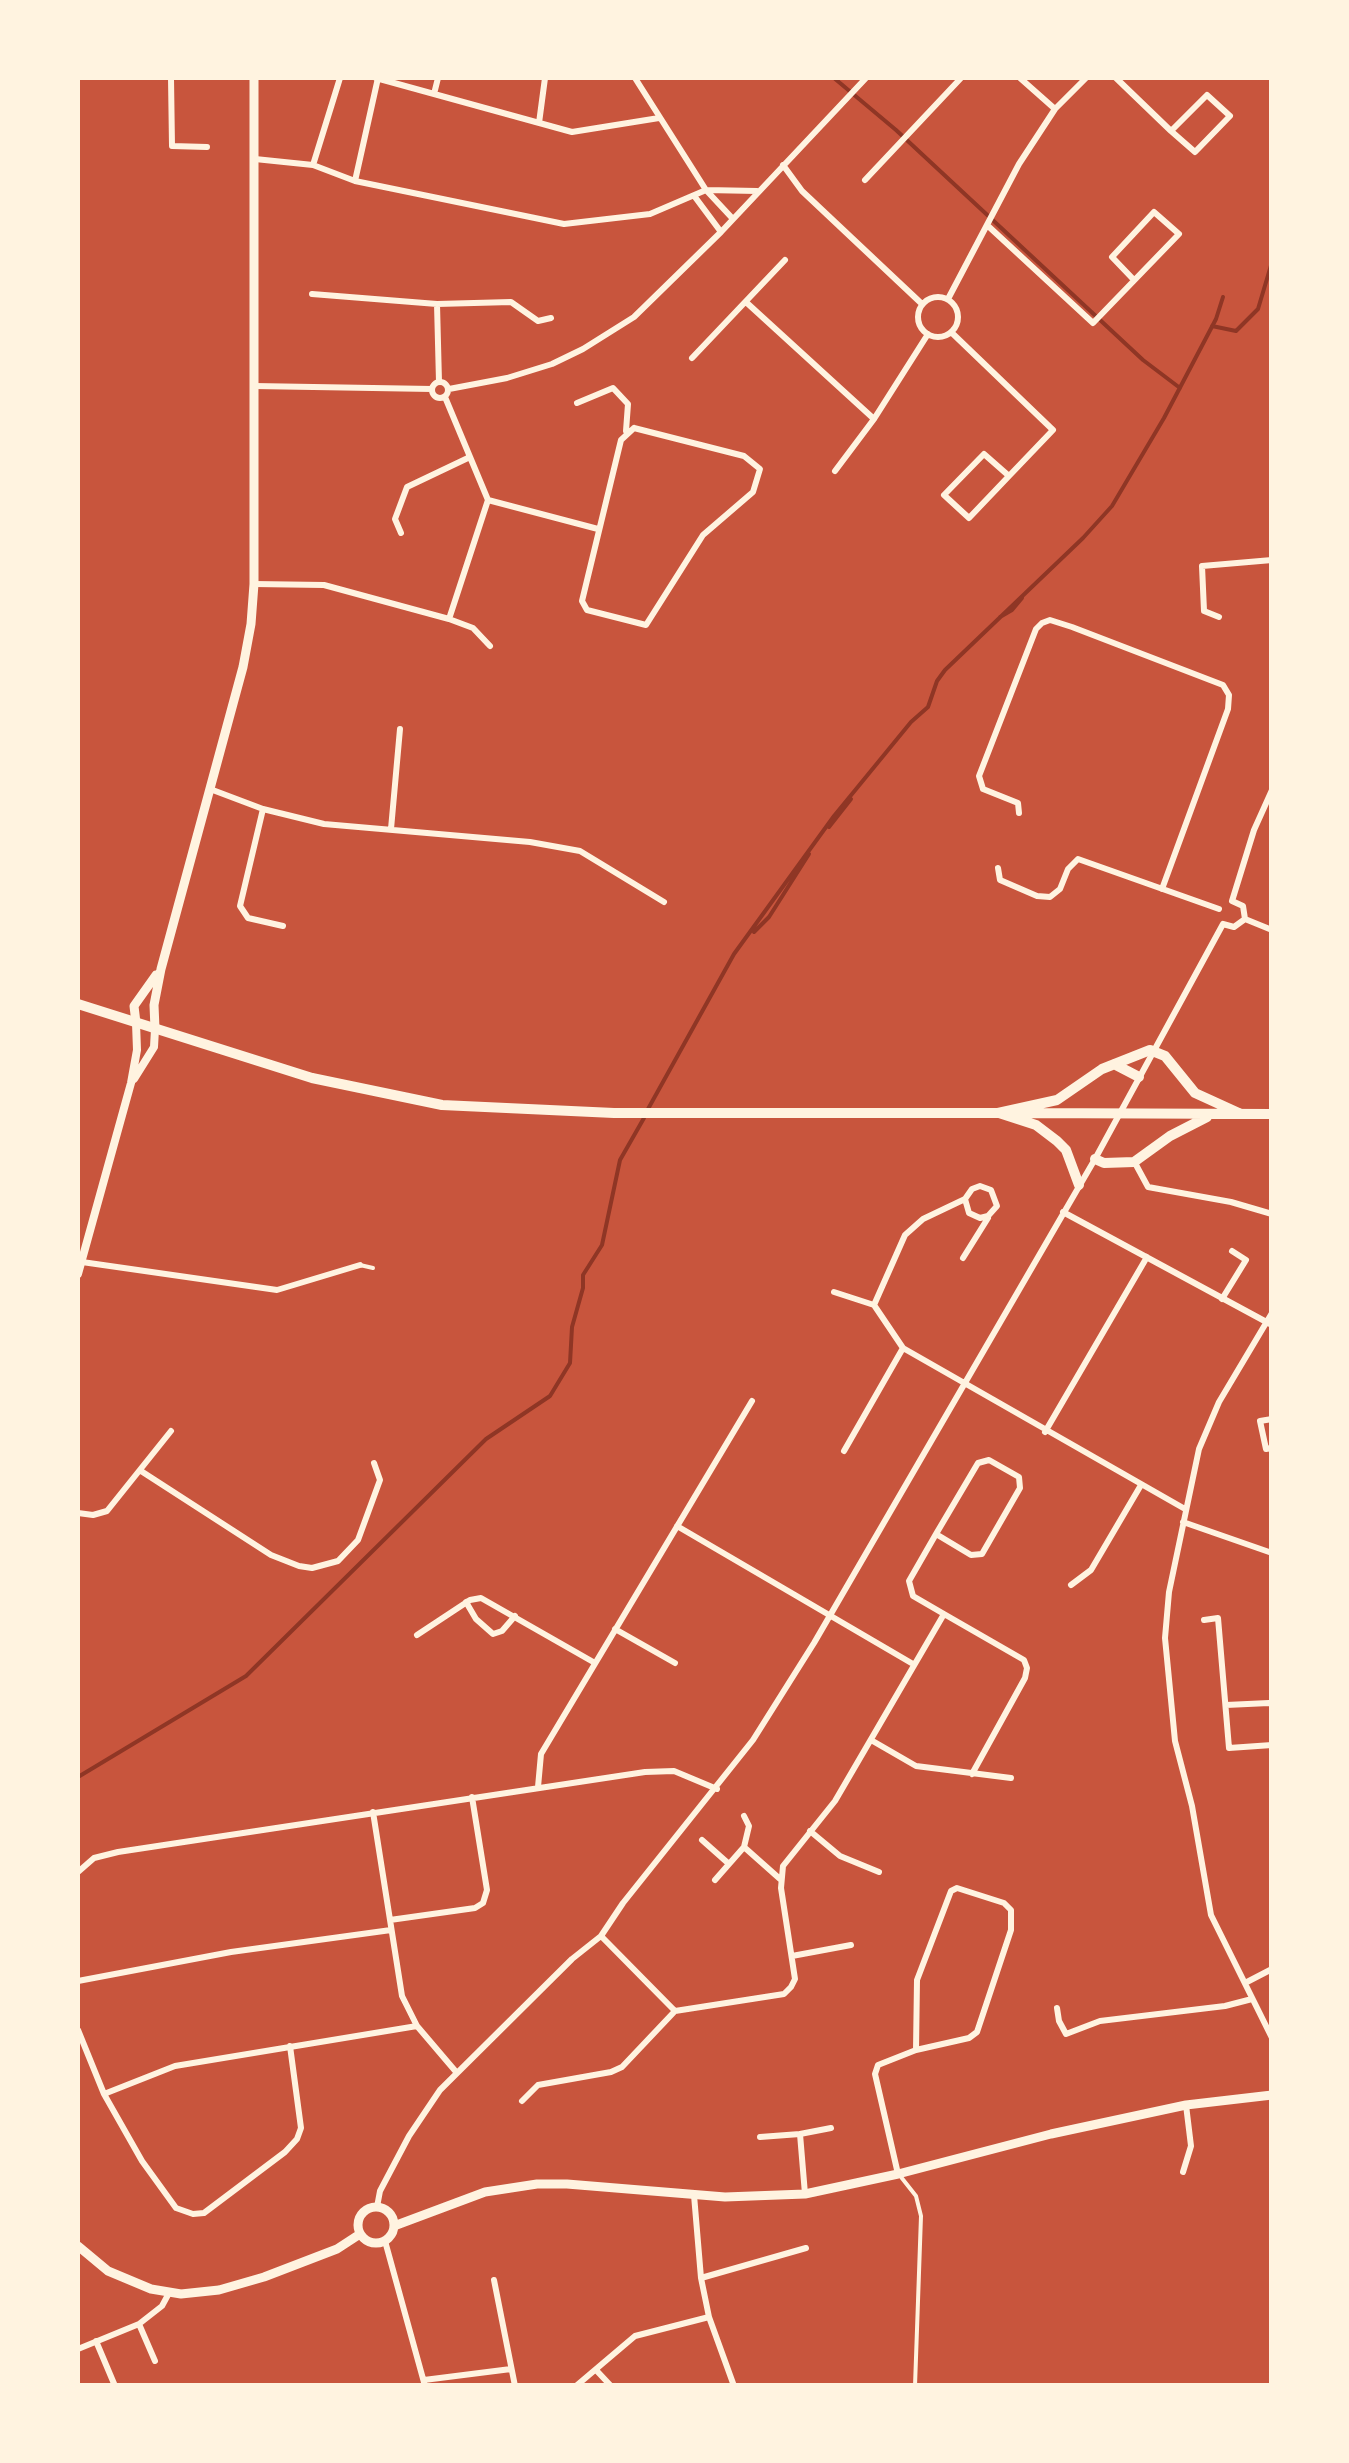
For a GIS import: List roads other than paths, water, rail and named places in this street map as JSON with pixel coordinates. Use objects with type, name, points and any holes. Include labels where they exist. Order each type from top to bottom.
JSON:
[{"type":"main road","points":[[155,1029],[154,1004],[160,969],[243,667],[254,584],[254,78]]},
{"type":"main road","points":[[136,1023],[134,1006],[160,969]]},
{"type":"main road","points":[[78,1004],[348,1088],[482,1109],[614,1113],[1272,1114]]},
{"type":"main road","points":[[998,1113],[1057,1100],[1113,1064],[1140,1051],[1154,1051],[1164,1056],[1195,1093],[1241,1114]]},
{"type":"main road","points":[[1113,1064],[1139,1077]]},
{"type":"main road","points":[[998,1113],[1036,1125],[1057,1142],[1066,1150],[1079,1185]]},
{"type":"main road","points":[[1095,1158],[1104,1163],[1134,1162],[1170,1136],[1213,1114]]},
{"type":"main road","points":[[360,2234],[374,2243],[384,2241],[394,2226],[485,2192],[537,2184],[694,2195],[804,2194],[1186,2105],[1272,2095]]},
{"type":"main road","points":[[360,2234],[359,2218],[376,2206],[388,2210],[394,2226]]},
{"type":"main road","points":[[78,2246],[108,2271],[168,2292],[219,2290],[264,2278],[337,2249],[360,2234]]},
{"type":"street","points":[[171,78],[172,146],[207,146]]},
{"type":"street","points":[[313,165],[340,78]]},
{"type":"street","points":[[355,181],[377,78],[572,132],[659,118]]},
{"type":"street","points":[[434,94],[438,78]]},
{"type":"street","points":[[539,124],[545,78]]},
{"type":"street","points":[[635,78],[706,190],[733,219]]},
{"type":"street","points":[[432,389],[434,396],[526,373],[596,342],[657,297],[866,78]]},
{"type":"street","points":[[865,180],[961,78]]},
{"type":"street","points":[[1020,78],[1056,110]]},
{"type":"street","points":[[948,299],[1020,164],[1056,110],[1086,78]]},
{"type":"street","points":[[1116,78],[1171,131],[1194,152],[1230,116],[1206,95],[1171,131]]},
{"type":"street","points":[[255,159],[313,165],[355,181],[564,224],[650,214],[706,190],[758,191]]},
{"type":"street","points":[[783,165],[802,191],[922,304]]},
{"type":"street","points":[[695,197],[721,232]]},
{"type":"street","points":[[987,225],[1093,322],[1179,234],[1154,212],[1112,257],[1134,280]]},
{"type":"street","points":[[692,358],[785,260]]},
{"type":"street","points":[[312,294],[438,304],[512,302],[538,321],[551,318]]},
{"type":"street","points":[[937,296],[948,299],[957,312],[956,324],[943,336],[928,334],[918,321],[922,304],[937,296]]},
{"type":"street","points":[[747,303],[874,419]]},
{"type":"street","points":[[438,304],[440,382],[488,500],[449,619]]},
{"type":"street","points":[[951,332],[1053,430],[1009,476],[968,518],[944,495],[984,454],[1009,476]]},
{"type":"street","points":[[835,471],[874,419],[928,334]]},
{"type":"street","points":[[254,386],[432,389],[440,382]]},
{"type":"street","points":[[576,403],[613,388],[628,404],[626,432]]},
{"type":"street","points":[[634,428],[744,456],[760,469],[752,492],[703,535],[646,625],[588,610],[582,601],[620,440],[626,432],[634,428]]},
{"type":"street","points":[[402,533],[395,519],[407,487],[470,458]]},
{"type":"street","points":[[488,500],[598,528]]},
{"type":"street","points":[[1220,617],[1204,611],[1202,566],[1272,560]]},
{"type":"street","points":[[254,584],[324,585],[449,619],[473,628],[490,646]]},
{"type":"street","points":[[1019,813],[1018,803],[984,789],[979,776],[1036,629],[1050,620],[1223,685],[1229,694],[1228,709],[1162,889]]},
{"type":"street","points":[[390,829],[400,728]]},
{"type":"street","points":[[210,788],[263,809],[324,824],[530,842],[580,851],[664,902]]},
{"type":"street","points":[[1232,901],[1254,830],[1272,790]]},
{"type":"street","points":[[263,809],[240,906],[248,918],[284,926]]},
{"type":"street","points":[[998,868],[1000,880],[1038,896],[1050,896],[1060,890],[1068,869],[1078,859],[1220,910]]},
{"type":"street","points":[[1232,901],[1242,906],[1245,919],[1234,928],[1223,924],[1218,916],[1222,904],[1232,901]]},
{"type":"street","points":[[1245,919],[1272,930]]},
{"type":"street","points":[[376,2206],[409,2136],[433,2099],[572,1959],[601,1936],[623,1902],[753,1740],[830,1616],[1095,1158],[1223,924]]},
{"type":"street","points":[[78,1274],[131,1083],[137,1050],[136,1023]]},
{"type":"street","points":[[131,1083],[154,1047],[155,1029]]},
{"type":"street","points":[[1134,1162],[1148,1187],[1232,1202],[1272,1214]]},
{"type":"street","points":[[874,1305],[905,1235],[939,1209],[965,1199],[974,1188],[991,1190],[997,1206],[963,1258]]},
{"type":"street","points":[[965,1199],[973,1216],[988,1216]]},
{"type":"street","points":[[1063,1212],[1268,1324]]},
{"type":"street","points":[[1222,1299],[1246,1260],[1232,1251]]},
{"type":"street","points":[[1046,1432],[1147,1256]]},
{"type":"street","points":[[82,1262],[269,1290],[284,1289],[360,1265]]},
{"type":"street","points":[[834,1292],[874,1305],[903,1348],[1185,1510]]},
{"type":"street","points":[[1272,1313],[1219,1402],[1200,1449],[1169,1592],[1165,1638],[1176,1740],[1211,1916],[1272,2038]]},
{"type":"street","points":[[844,1451],[903,1348]]},
{"type":"street","points":[[538,1787],[542,1754],[752,1402]]},
{"type":"street","points":[[1272,1419],[1260,1421],[1266,1449],[1272,1448]]},
{"type":"street","points":[[78,1513],[93,1515],[107,1511],[171,1431]]},
{"type":"street","points":[[936,1534],[971,1555],[982,1554],[1020,1488],[1019,1478],[990,1460],[978,1463],[936,1534],[909,1580],[913,1596],[1024,1660],[1027,1668],[972,1774]]},
{"type":"street","points":[[142,1471],[271,1555],[312,1568],[338,1561],[358,1540],[380,1480],[374,1464]]},
{"type":"street","points":[[1071,1584],[1092,1570],[1141,1485]]},
{"type":"street","points":[[1183,1522],[1272,1553]]},
{"type":"street","points":[[677,1526],[914,1664]]},
{"type":"street","points":[[417,1636],[466,1602],[480,1598],[596,1662]]},
{"type":"street","points":[[466,1602],[492,1634],[502,1631],[515,1616]]},
{"type":"street","points":[[522,2101],[538,2085],[611,2072],[622,2066],[675,2011],[784,1994],[795,1979],[780,1879],[792,1852],[835,1800],[944,1614]]},
{"type":"street","points":[[1204,1620],[1218,1618],[1229,1748],[1272,1745]]},
{"type":"street","points":[[616,1629],[675,1663]]},
{"type":"street","points":[[1226,1706],[1270,1700],[1272,1728]]},
{"type":"street","points":[[871,1740],[916,1766],[1010,1778]]},
{"type":"street","points":[[78,1872],[88,1862],[118,1852],[646,1772],[674,1770],[717,1789]]},
{"type":"street","points":[[390,1920],[475,1908],[483,1903],[487,1890],[472,1797]]},
{"type":"street","points":[[373,1812],[402,1996],[417,2026],[457,2073]]},
{"type":"street","points":[[715,1880],[744,1847],[749,1826],[744,1816]]},
{"type":"street","points":[[810,1832],[840,1856],[879,1872]]},
{"type":"street","points":[[702,1840],[729,1864]]},
{"type":"street","points":[[744,1847],[780,1879]]},
{"type":"street","points":[[898,2174],[875,2074],[878,2065],[916,2050],[969,2038],[977,2032],[1011,1930],[1010,1910],[1004,1902],[957,1888],[951,1890],[917,1980],[916,2050]]},
{"type":"street","points":[[78,1981],[231,1952],[390,1930]]},
{"type":"street","points":[[601,1936],[675,2011]]},
{"type":"street","points":[[792,1956],[851,1945]]},
{"type":"street","points":[[1245,1983],[1272,1969]]},
{"type":"street","points":[[1056,2008],[1066,2034],[1100,2021],[1225,2006],[1252,1999]]},
{"type":"street","points":[[104,2094],[175,2066],[417,2026]]},
{"type":"street","points":[[78,2030],[104,2094],[142,2161],[176,2208],[193,2214],[204,2213],[292,2147],[297,2139],[300,2128],[290,2046]]},
{"type":"street","points":[[1183,2172],[1190,2146],[1186,2105]]},
{"type":"street","points":[[760,2137],[832,2128]]},
{"type":"street","points":[[800,2134],[804,2194]]},
{"type":"street","points":[[694,2195],[701,2278],[709,2317],[734,2386]]},
{"type":"street","points":[[384,2241],[425,2382],[511,2368]]},
{"type":"street","points":[[701,2278],[806,2248]]},
{"type":"street","points":[[494,2280],[515,2386]]},
{"type":"street","points":[[78,2349],[140,2324],[162,2306],[168,2292]]},
{"type":"street","points":[[576,2386],[635,2336],[709,2317]]},
{"type":"street","points":[[140,2324],[156,2361]]},
{"type":"street","points":[[96,2341],[116,2386]]},
{"type":"street","points":[[596,2370],[611,2386]]},
{"type":"lane","points":[[360,1265],[372,1268]]},
{"type":"lane","points":[[898,2174],[916,2196],[921,2216],[915,2386]]},
{"type":"waterway","points":[[834,78],[896,130],[1143,360],[1180,388]]},
{"type":"waterway","points":[[1212,326],[1236,331],[1258,309],[1272,262]]},
{"type":"waterway","points":[[648,1109],[734,954],[834,816],[911,722],[928,707],[945,670],[1112,506],[1164,418],[1216,319],[1223,297]]},
{"type":"waterway","points":[[1000,617],[1022,598]]},
{"type":"waterway","points":[[829,827],[851,799]]},
{"type":"waterway","points":[[754,932],[769,917],[809,854]]},
{"type":"waterway","points":[[78,1777],[246,1676],[486,1439],[550,1396],[570,1363],[572,1327],[583,1275],[602,1245],[620,1160],[644,1118]]}]
